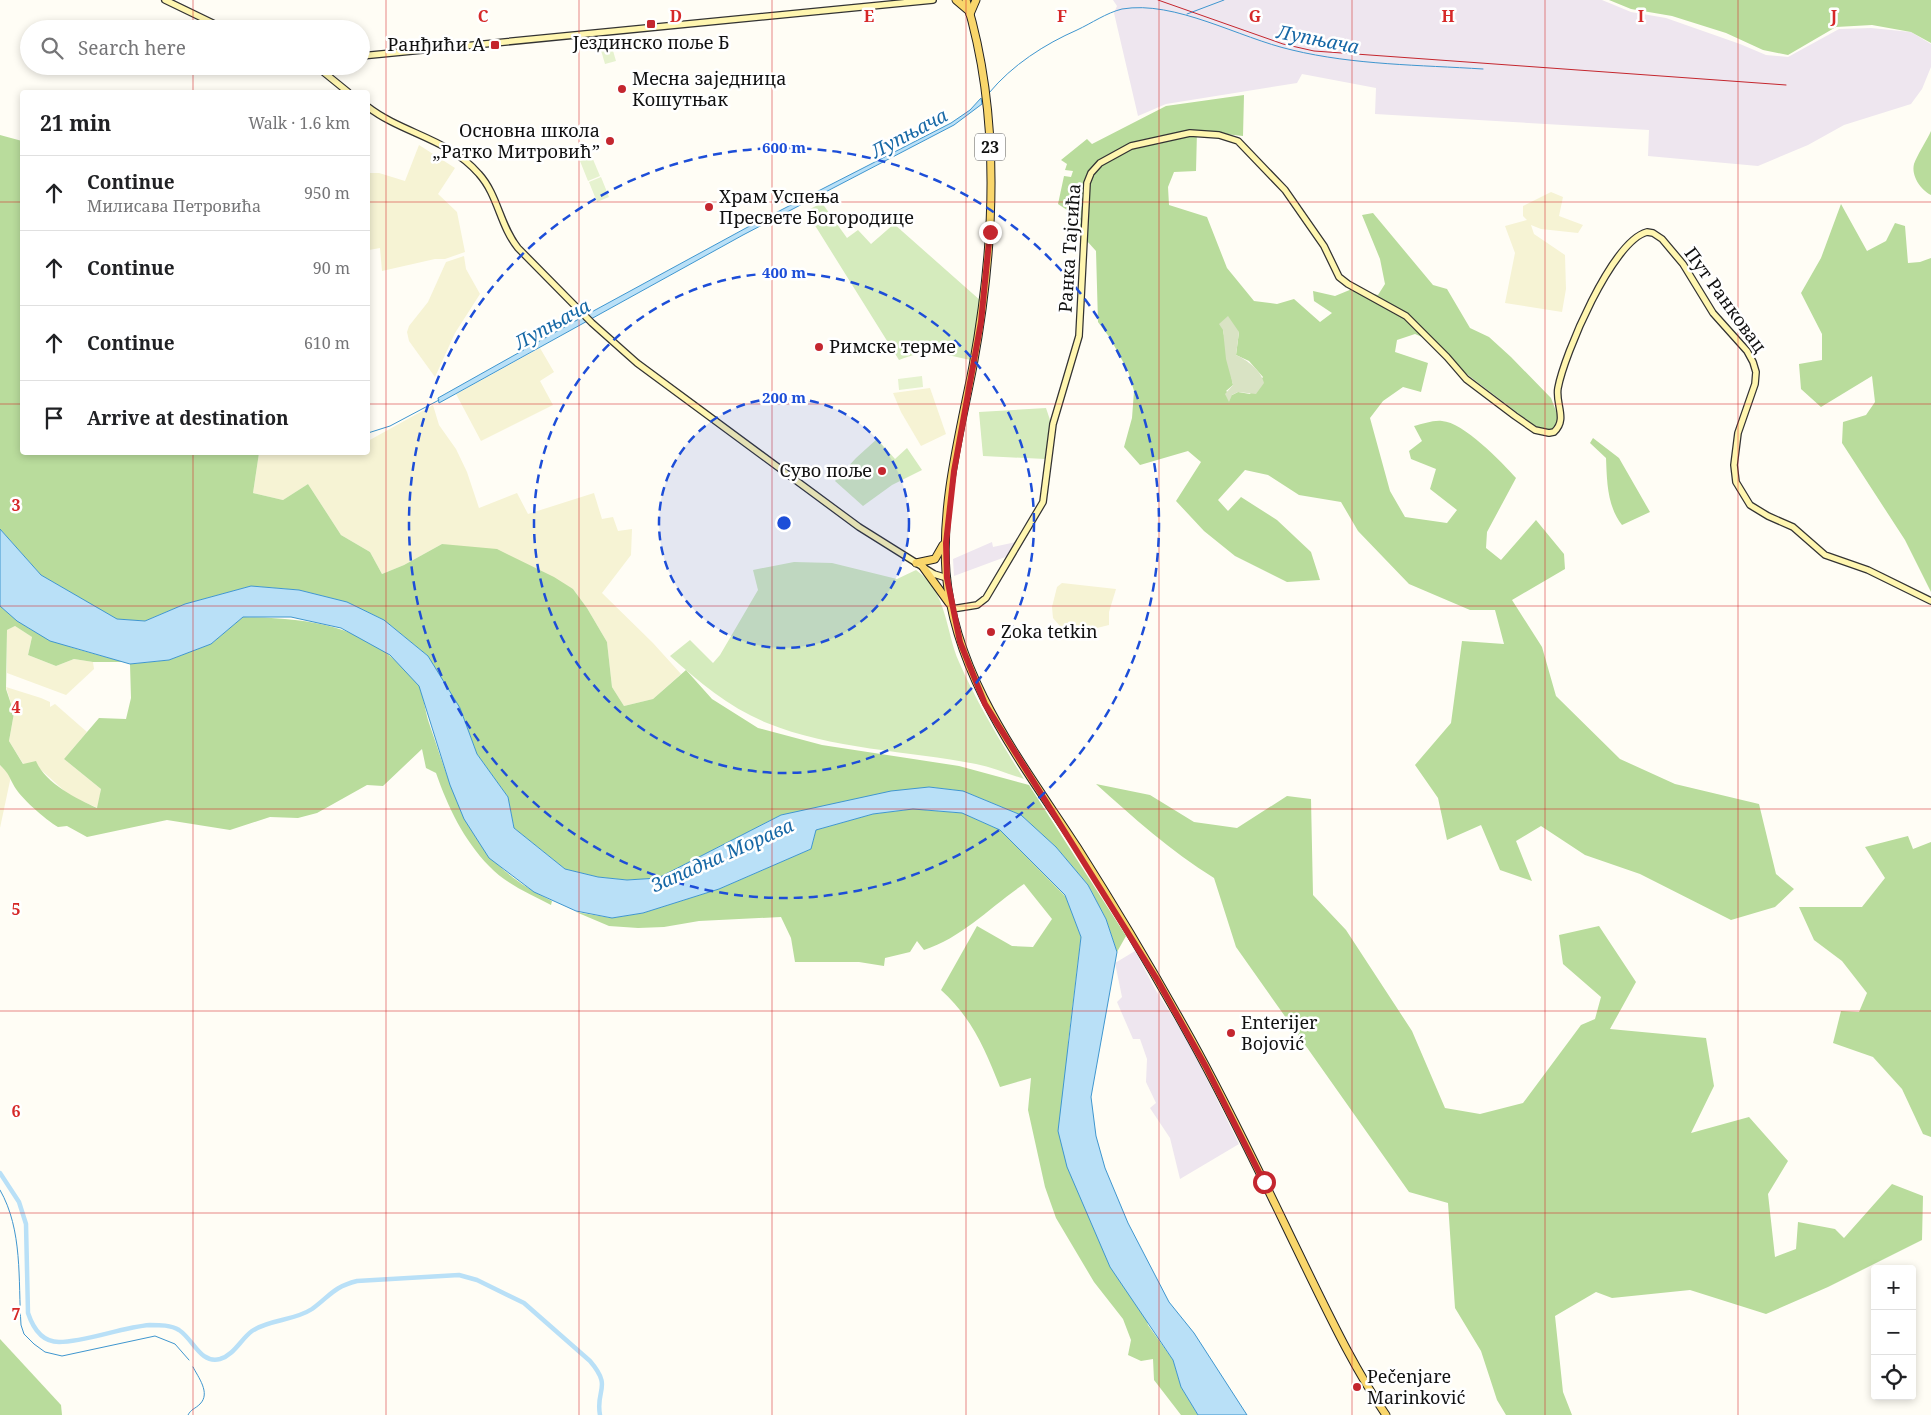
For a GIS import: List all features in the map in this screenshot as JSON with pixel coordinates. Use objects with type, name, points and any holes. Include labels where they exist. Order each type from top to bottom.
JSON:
[{"type":"main road","points":[[956,0],[969,12],[976,0]]},
{"type":"main road","name":"23","points":[[966,0],[986,104],[990,168],[989,257],[981,322],[952,484],[947,536],[947,578],[951,607],[968,666],[994,719],[1113,906],[1191,1039],[1244,1140],[1344,1346],[1386,1415]]},
{"type":"main road","points":[[916,563],[935,559],[942,551],[947,536]]},
{"type":"main road","points":[[923,567],[951,607]]},
{"type":"street","points":[[165,0],[206,20]]},
{"type":"street","points":[[370,55],[933,0]]},
{"type":"street","points":[[327,75],[346,90]]},
{"type":"street","points":[[370,109],[384,118],[434,140],[473,168],[494,196],[515,244],[620,350],[859,528],[923,567],[947,578]]},
{"type":"street","name":"Ранка Тајсића","points":[[951,607],[977,605],[986,598],[1043,502],[1054,424],[1079,336],[1085,202],[1088,183],[1100,162],[1131,146],[1190,134],[1219,135],[1238,142],[1284,190],[1324,246],[1339,277],[1348,284],[1406,316],[1466,379],[1522,421],[1539,431],[1554,432]]},
{"type":"street","name":"Пут Ранковац","points":[[1554,432],[1560,422],[1557,390],[1570,344],[1595,296],[1624,250],[1639,235],[1647,232],[1653,233],[1662,239],[1683,264],[1714,313],[1747,351],[1755,367],[1754,384],[1738,434],[1734,457],[1736,482],[1750,505],[1768,516],[1793,527],[1825,555],[1868,570],[1931,601]]},
{"type":"shaded area","points":[[1113,0],[1602,0],[1631,12],[1666,18],[1766,55],[1788,57],[1839,29],[1871,28],[1911,32],[1931,44],[1931,67],[1922,89],[1911,104],[1844,125],[1808,145],[1758,166],[1648,156],[1649,130],[1375,114],[1376,88],[1302,74],[1297,83],[1166,104],[1138,116],[1114,13],[1117,6]]},
{"type":"shaded area","points":[[419,145],[455,168],[438,194],[457,212],[465,252],[445,259],[435,259],[382,271],[380,248],[370,250],[370,173],[379,173],[405,181]]},
{"type":"shaded area","points":[[1551,192],[1563,197],[1559,216],[1583,225],[1578,233],[1541,229],[1531,225],[1534,234],[1565,255],[1566,289],[1562,312],[1505,303],[1515,253],[1505,226],[1527,220],[1523,216],[1523,206]]},
{"type":"shaded area","points":[[464,256],[466,269],[480,294],[455,333],[435,377],[409,341],[407,332],[409,326],[428,302],[446,262]]},
{"type":"shaded area","points":[[540,348],[554,372],[540,381],[553,405],[481,441],[456,394]]},
{"type":"shaded area","points":[[930,388],[946,434],[921,446],[901,412],[893,393]]},
{"type":"shaded area","points":[[433,405],[439,425],[456,449],[467,472],[479,508],[517,493],[528,514],[594,493],[602,519],[613,517],[618,531],[632,529],[631,555],[602,593],[653,643],[681,674],[653,699],[624,706],[612,687],[607,642],[587,608],[573,589],[442,544],[404,565],[382,574],[370,552],[341,535],[308,484],[283,500],[253,493],[259,455],[370,455],[370,440]]},
{"type":"shaded area","points":[[992,542],[993,547],[1016,542],[1008,556],[954,576],[953,559]]},
{"type":"shaded area","points":[[1062,583],[1116,589],[1109,612],[1109,625],[1089,630],[1060,631],[1059,625],[1053,618],[1052,607],[1057,587]]},
{"type":"shaded area","points":[[15,626],[32,637],[28,655],[56,666],[74,659],[93,662],[94,669],[66,695],[7,673],[7,630]]},
{"type":"shaded area","points":[[6,687],[50,702],[50,707],[55,704],[87,732],[64,759],[101,789],[98,808],[70,796],[39,768],[24,765],[9,741],[14,713]]},
{"type":"shaded area","points":[[0,765],[11,776],[0,828]]},
{"type":"shaded area","points":[[1135,951],[1155,989],[1188,1041],[1239,1144],[1180,1179],[1170,1138],[1150,1108],[1156,1103],[1146,1082],[1147,1059],[1140,1039],[1133,1039],[1117,1002],[1122,997],[1115,963]]},
{"type":"green space","points":[[1609,0],[1931,0],[1931,43],[1911,32],[1872,25],[1836,27],[1788,55],[1763,50],[1726,33],[1672,16],[1631,9]]},
{"type":"green space","points":[[609,37],[616,61],[605,64],[598,40]]},
{"type":"green space","points":[[1244,95],[1243,136],[1197,131],[1196,171],[1174,172],[1168,187],[1169,205],[1207,217],[1227,268],[1254,301],[1277,304],[1294,299],[1320,322],[1332,313],[1314,301],[1313,291],[1335,296],[1352,289],[1378,295],[1385,284],[1380,259],[1362,215],[1373,213],[1433,285],[1447,289],[1470,328],[1489,337],[1551,398],[1559,419],[1553,431],[1540,430],[1464,372],[1434,342],[1415,334],[1397,340],[1395,352],[1428,363],[1421,392],[1403,387],[1383,401],[1370,418],[1390,491],[1405,517],[1447,523],[1457,510],[1430,489],[1436,469],[1411,459],[1409,451],[1422,441],[1414,426],[1432,422],[1442,421],[1460,428],[1482,444],[1510,471],[1516,478],[1487,532],[1486,548],[1501,560],[1536,520],[1564,554],[1565,569],[1512,600],[1542,647],[1556,696],[1620,759],[1675,784],[1759,804],[1776,874],[1794,889],[1775,907],[1731,920],[1640,874],[1585,855],[1541,826],[1516,841],[1532,881],[1500,870],[1481,825],[1447,840],[1438,798],[1415,765],[1451,723],[1462,641],[1504,644],[1495,610],[1470,610],[1409,584],[1358,531],[1341,502],[1299,495],[1268,475],[1245,470],[1218,500],[1228,511],[1241,497],[1277,520],[1311,552],[1320,580],[1287,582],[1235,556],[1204,531],[1176,501],[1201,462],[1188,451],[1140,465],[1124,447],[1132,418],[1134,391],[1128,371],[1110,338],[1098,322],[1096,251],[1087,241],[1076,216],[1058,204],[1064,176],[1071,177],[1073,171],[1065,170],[1067,164],[1061,160],[1087,139],[1092,144],[1166,106]],"holes":[[[1223,330],[1239,332],[1236,355],[1249,361],[1263,377],[1250,394],[1238,392],[1232,395],[1226,391],[1233,385]]]},
{"type":"green space","points":[[1931,131],[1931,195],[1924,190],[1915,178],[1913,169],[1915,161]]},
{"type":"green space","points":[[0,135],[20,140],[20,455],[259,455],[253,493],[283,500],[308,484],[341,535],[370,552],[382,574],[404,565],[442,544],[497,549],[554,577],[573,589],[587,608],[607,642],[612,687],[624,706],[653,699],[686,670],[712,699],[758,728],[822,745],[959,766],[1029,785],[1126,936],[1117,952],[1106,919],[1088,885],[1056,847],[1021,815],[963,791],[929,787],[781,815],[658,878],[627,880],[598,877],[565,869],[514,828],[508,797],[477,754],[460,708],[428,656],[384,620],[347,602],[299,590],[251,586],[185,604],[145,621],[116,619],[41,575],[0,529]]},
{"type":"green space","points":[[592,157],[600,176],[588,181],[580,161]]},
{"type":"green space","points":[[601,177],[609,197],[597,202],[589,182]]},
{"type":"green space","points":[[822,203],[847,238],[858,230],[871,244],[894,224],[981,301],[971,360],[943,354],[927,353],[899,360],[806,211]]},
{"type":"green space","points":[[1841,204],[1867,251],[1886,241],[1895,223],[1905,226],[1908,263],[1920,262],[1931,258],[1931,592],[1905,540],[1842,443],[1843,422],[1866,415],[1875,402],[1872,376],[1821,407],[1801,389],[1799,364],[1822,360],[1822,334],[1801,293],[1821,258]]},
{"type":"green space","points":[[1228,316],[1239,332],[1236,355],[1253,366],[1260,374],[1264,383],[1256,394],[1238,392],[1232,395],[1229,402],[1225,394],[1233,385],[1226,359],[1223,330],[1219,324]]},
{"type":"green space","points":[[922,376],[923,387],[899,390],[898,379]]},
{"type":"green space","points":[[1046,408],[1051,423],[1045,459],[983,456],[979,412]]},
{"type":"green space","points":[[1593,438],[1619,458],[1650,512],[1622,525],[1613,510],[1611,502],[1606,458],[1590,443]]},
{"type":"green space","points":[[877,439],[895,459],[907,448],[922,470],[892,485],[863,506],[835,481]]},
{"type":"green space","points":[[794,562],[832,563],[897,579],[916,570],[926,579],[940,601],[954,650],[973,692],[1024,779],[976,764],[843,744],[791,732],[740,710],[704,685],[670,656],[690,640],[713,663],[720,655],[758,590],[753,570]]},
{"type":"green space","points":[[0,606],[29,628],[58,643],[124,662],[93,662],[74,659],[56,666],[28,655],[32,637],[15,626],[7,630],[6,689],[14,713],[9,741],[23,764],[36,761],[40,769],[54,783],[71,795],[97,808],[101,789],[64,759],[99,718],[126,719],[131,698],[130,664],[169,660],[211,644],[243,617],[309,622],[350,633],[369,642],[387,654],[419,686],[448,779],[469,827],[501,868],[524,885],[552,901],[551,905],[503,878],[480,856],[457,822],[436,773],[426,768],[422,749],[383,786],[367,785],[317,813],[298,818],[270,817],[230,830],[167,820],[87,837],[67,826],[58,827],[40,814],[27,801],[16,789],[8,774],[0,765]]},
{"type":"green space","points":[[1096,784],[1150,795],[1194,822],[1237,828],[1287,796],[1311,799],[1313,895],[1346,930],[1412,1031],[1445,1108],[1480,1114],[1523,1103],[1581,1025],[1595,1019],[1601,997],[1563,964],[1559,935],[1599,926],[1636,982],[1610,1029],[1706,1038],[1714,1086],[1691,1133],[1749,1117],[1788,1161],[1768,1194],[1775,1257],[1796,1249],[1798,1222],[1835,1229],[1844,1238],[1892,1184],[1923,1196],[1922,1240],[1828,1287],[1766,1314],[1690,1290],[1612,1298],[1596,1292],[1555,1316],[1563,1392],[1572,1415],[1506,1415],[1497,1400],[1481,1351],[1455,1308],[1448,1203],[1409,1192],[1236,947],[1214,878],[1167,845]]},
{"type":"green space","points":[[913,809],[962,813],[1000,830],[1066,897],[1081,937],[1068,1043],[1148,1325],[1173,1360],[1181,1387],[1198,1415],[1181,1415],[1154,1380],[1153,1359],[1141,1361],[1128,1355],[1131,1340],[1123,1319],[1094,1282],[1056,1218],[1045,1187],[1028,1110],[1031,1078],[1000,1087],[989,1060],[969,1023],[941,990],[977,926],[1012,946],[1033,947],[1052,919],[1024,884],[976,921],[951,937],[924,950],[917,941],[910,952],[885,958],[884,966],[859,962],[795,962],[791,938],[781,917],[699,921],[664,927],[638,928],[609,926],[576,912],[612,918],[643,913],[719,889],[811,849],[816,830],[873,814]]},
{"type":"green space","points":[[1908,836],[1913,849],[1931,842],[1931,1137],[1923,1134],[1902,1089],[1873,1057],[1833,1043],[1841,1011],[1859,1012],[1867,993],[1842,961],[1814,940],[1799,907],[1862,907],[1885,878],[1865,847]]},
{"type":"green space","points":[[0,1339],[61,1405],[62,1415],[0,1415]]},
{"type":"water","points":[[981,98],[982,104],[954,125],[743,235],[439,403],[438,398],[586,315],[746,228],[951,123],[970,110]]},
{"type":"water","name":"Западна Морава","points":[[0,529],[41,575],[117,619],[145,621],[185,604],[251,586],[299,590],[347,602],[384,620],[428,656],[460,708],[477,754],[508,797],[514,828],[565,869],[598,877],[627,880],[658,878],[781,815],[891,791],[929,787],[963,791],[1021,815],[1056,847],[1088,885],[1106,919],[1117,952],[1091,1097],[1096,1136],[1105,1168],[1128,1223],[1169,1302],[1194,1333],[1247,1415],[1198,1415],[1181,1387],[1173,1360],[1110,1267],[1067,1167],[1058,1131],[1081,937],[1065,895],[1000,830],[962,813],[913,809],[873,814],[816,830],[811,849],[719,889],[643,913],[612,918],[576,911],[534,892],[489,858],[464,819],[450,785],[419,686],[390,655],[341,628],[291,617],[243,617],[211,644],[169,660],[130,664],[50,641],[17,621],[0,606]]},
{"type":"waterway","points":[[1187,14],[1224,0]]},
{"type":"waterway","name":"Лупњача","points":[[989,93],[1019,64],[1053,42],[1116,11],[1142,8],[1185,15],[1272,44],[1315,55],[1387,64],[1483,69]]},
{"type":"waterway","name":"Лупњача","points":[[370,432],[390,426],[439,400]]},
{"type":"waterway","points":[[0,1173],[19,1202],[26,1224],[28,1313],[36,1329],[48,1340],[70,1341],[139,1326],[165,1326],[179,1330],[202,1355],[213,1360],[220,1359],[229,1354],[252,1331],[266,1324],[305,1313],[337,1289],[349,1283],[459,1275],[477,1280],[524,1303],[590,1361],[601,1377],[600,1415]]},
{"type":"waterway","points":[[0,1190],[13,1222],[16,1238],[21,1325],[24,1334],[34,1344],[45,1352],[62,1356],[155,1336],[175,1344],[189,1360]]},
{"type":"waterway","points":[[188,1415],[200,1404],[204,1395],[203,1385],[193,1367]]},
{"type":"railway","points":[[1158,0],[1283,44],[1314,51],[1786,85]]},
{"type":"place","name":"Јездинско поље Б","points":[[651,24]]},
{"type":"place","name":"Ранђићи А","points":[[495,45]]},
{"type":"place","name":"Месна заједница Кошутњак","points":[[622,89]]},
{"type":"place","name":"Основна школа „Ратко Митровић”","points":[[610,141]]},
{"type":"place","name":"Храм Успења Пресвете Богородице","points":[[709,207]]},
{"type":"place","name":"Римске терме","points":[[819,347]]},
{"type":"place","name":"Суво поље","points":[[882,471]]},
{"type":"place","name":"Zoka tetkin","points":[[991,632]]},
{"type":"place","name":"Enterijer Bojović","points":[[1231,1033]]},
{"type":"place","name":"Pečenjare Marinković","points":[[1357,1387]]},
{"type":"route","points":[[990,232],[981,322],[954,471],[946,543],[947,578],[952,609],[964,656],[985,704],[1104,891],[1158,981],[1206,1067],[1264,1182]]}]
